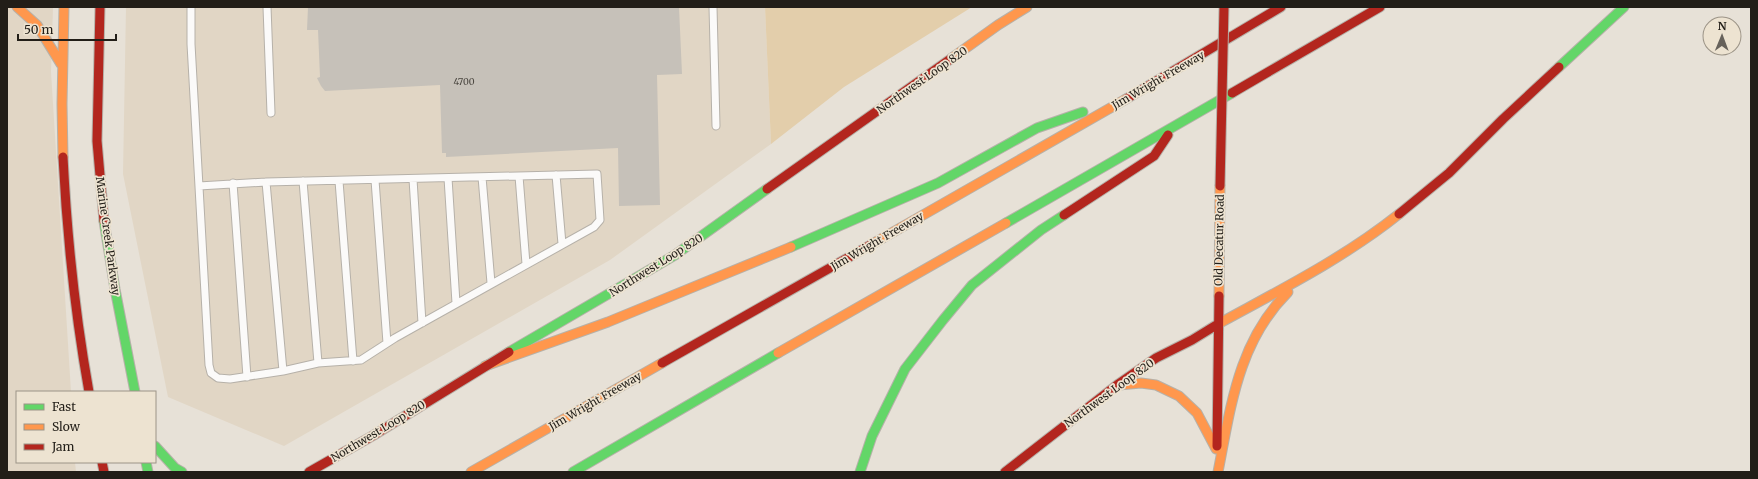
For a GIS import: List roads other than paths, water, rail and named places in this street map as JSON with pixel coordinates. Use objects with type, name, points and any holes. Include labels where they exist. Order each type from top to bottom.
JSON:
[{"type":"main road","points":[[17,7],[31,18],[42,30],[61,64]]},
{"type":"main road","points":[[64,7],[61,64],[65,222],[73,291],[89,391]]},
{"type":"main road","name":"Marine Creek Parkway","points":[[100,7],[97,85],[100,186],[105,228],[135,391]]},
{"type":"main road","name":"Northwest Loop 820","points":[[309,472],[374,435],[485,366],[675,255],[998,25],[1027,7]]},
{"type":"main road","name":"Old Decatur Road","points":[[1214,472],[1216,450],[1224,7]]},
{"type":"main road","name":"Jim Wright Freeway","points":[[471,472],[1131,96],[1281,7]]},
{"type":"main road","points":[[573,472],[750,368],[1173,128],[1380,7]]},
{"type":"main road","points":[[1218,472],[1230,413],[1243,364],[1265,318],[1297,281],[1377,231],[1449,172],[1503,119],[1624,7]]},
{"type":"main road","points":[[485,366],[608,322],[817,237],[938,183],[1037,128],[1131,96]]},
{"type":"main road","points":[[860,472],[872,436],[905,369],[972,285],[1041,230],[1154,156],[1173,128]]},
{"type":"main road","name":"Northwest Loop 820","points":[[1005,472],[1117,385],[1156,358],[1192,340],[1218,324],[1297,281]]},
{"type":"main road","points":[[1117,385],[1142,383],[1156,384],[1179,396],[1197,413],[1216,450]]},
{"type":"main road","points":[[156,447],[175,468],[182,472]]},
{"type":"lane","points":[[191,7],[191,44],[208,365],[211,373],[218,378],[230,379],[284,371],[318,363],[361,360],[386,343],[491,283],[594,227],[600,220],[597,174],[266,182],[199,186]]},
{"type":"lane","points":[[268,7],[272,113]]},
{"type":"lane","points":[[713,7],[716,126]]},
{"type":"lane","points":[[556,175],[562,244]]},
{"type":"lane","points":[[519,176],[526,264]]},
{"type":"lane","points":[[482,177],[491,283]]},
{"type":"lane","points":[[448,178],[456,303]]},
{"type":"lane","points":[[413,179],[422,323]]},
{"type":"lane","points":[[339,180],[353,361]]},
{"type":"lane","points":[[375,180],[386,343]]},
{"type":"lane","points":[[303,181],[318,363]]},
{"type":"lane","points":[[266,182],[284,371]]},
{"type":"lane","points":[[233,183],[247,376]]}]
